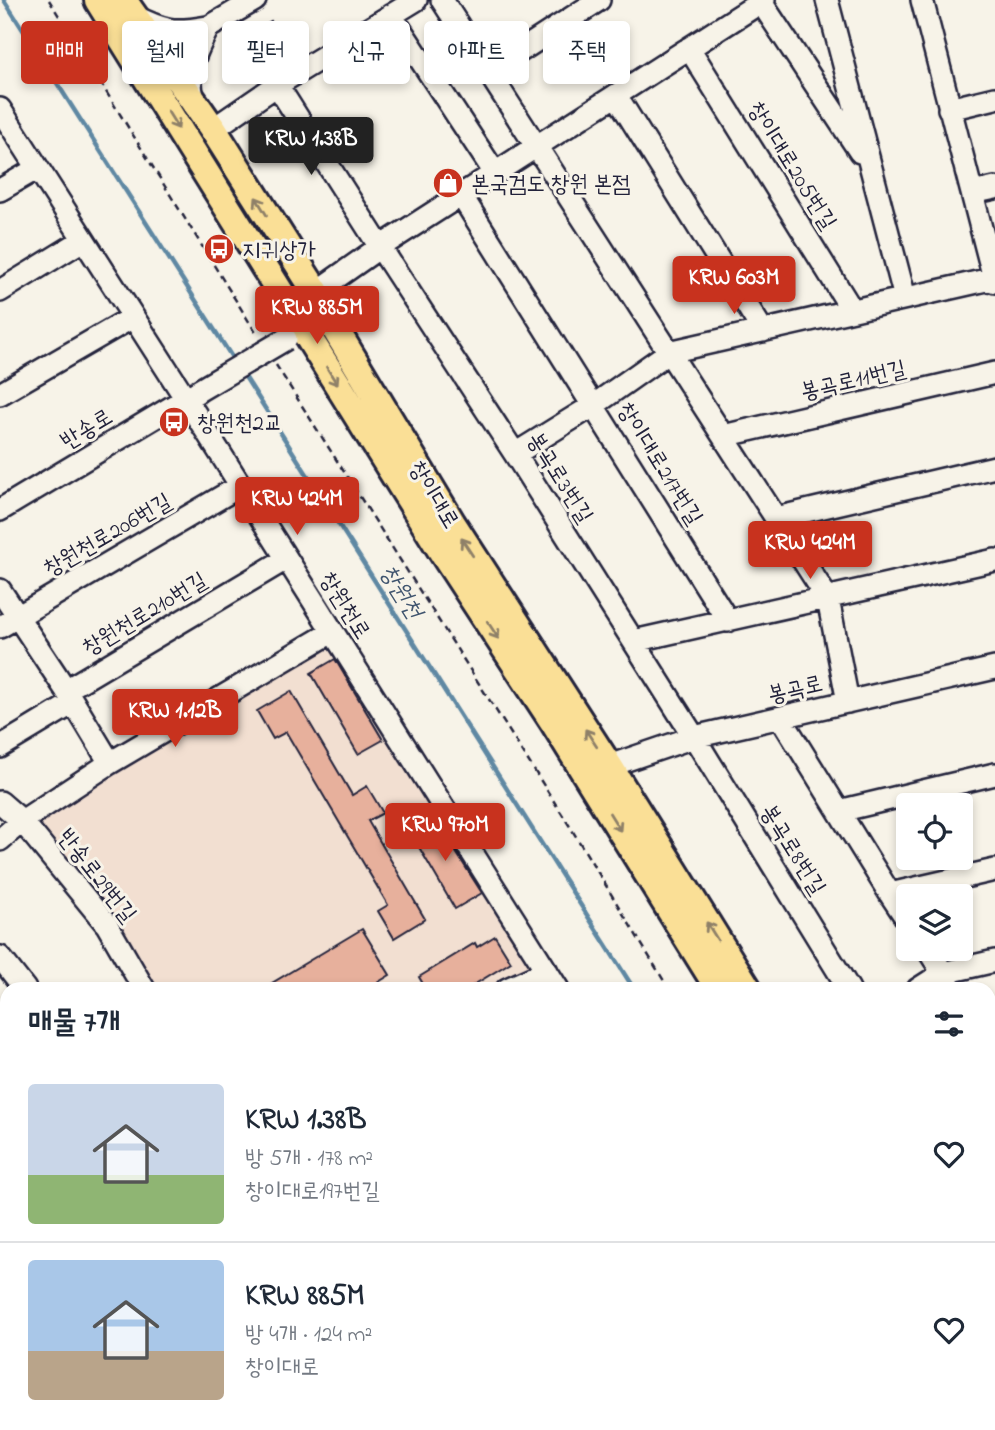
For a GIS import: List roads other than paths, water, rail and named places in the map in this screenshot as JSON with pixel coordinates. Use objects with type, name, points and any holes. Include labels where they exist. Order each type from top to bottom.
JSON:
[{"type":"main road","name":"창이대로","points":[[98,0],[122,29]]},
{"type":"main road","name":"창이대로","points":[[163,84],[295,334],[439,547],[743,982]]},
{"type":"main road","name":"창이대로","points":[[172,84],[194,103],[213,129],[316,292],[328,317],[597,770],[715,982]]},
{"type":"street","points":[[213,129],[277,85],[416,0]]},
{"type":"street","points":[[442,0],[455,21]]},
{"type":"street","points":[[529,45],[599,0]]},
{"type":"street","points":[[827,0],[905,298]]},
{"type":"street","points":[[922,0],[995,279]]},
{"type":"street","points":[[316,292],[380,247],[763,1],[870,168]]},
{"type":"street","points":[[194,103],[190,87],[191,70],[209,27],[242,3]]},
{"type":"street","points":[[128,8],[164,30],[209,27]]},
{"type":"street","points":[[391,15],[495,173]]},
{"type":"street","name":"창이대로205번길","points":[[689,48],[852,310]]},
{"type":"street","points":[[496,84],[828,599],[848,702]]},
{"type":"street","name":"봉곡로3번길","points":[[277,85],[694,737]]},
{"type":"street","points":[[616,95],[763,331]]},
{"type":"street","points":[[949,109],[995,98]]},
{"type":"street","name":"창원천로","points":[[0,109],[133,317],[192,395],[240,486],[552,980]]},
{"type":"street","points":[[0,190],[38,168]]},
{"type":"street","points":[[972,193],[995,188]]},
{"type":"street","points":[[461,195],[594,405]]},
{"type":"street","points":[[0,291],[83,240]]},
{"type":"street","name":"창이대로217번길","points":[[515,454],[594,405],[669,352],[995,279]]},
{"type":"street","points":[[0,394],[133,317]]},
{"type":"street","points":[[295,334],[328,317]]},
{"type":"street","name":"반송로","points":[[0,510],[295,334]]},
{"type":"street","name":"봉곡로11번길","points":[[723,436],[995,373]]},
{"type":"street","name":"창이대로217번길","points":[[594,405],[728,621]]},
{"type":"street","points":[[776,518],[995,467]]},
{"type":"street","name":"창원천로206번길","points":[[8,622],[240,486]]},
{"type":"street","name":"창원천로210번길","points":[[0,747],[69,696],[286,559]]},
{"type":"street","points":[[634,641],[995,560]]},
{"type":"street","points":[[0,590],[8,622],[69,696],[110,763]]},
{"type":"street","points":[[0,841],[22,821],[110,763],[332,632]]},
{"type":"street","name":"봉곡로","points":[[597,770],[694,737],[995,668]]},
{"type":"street","points":[[782,718],[896,903]]},
{"type":"street","name":"봉곡로8번길","points":[[694,737],[845,982]]},
{"type":"street","points":[[839,811],[995,774]]},
{"type":"street","name":"반송로29번길","points":[[0,802],[22,821],[107,925],[140,982]]},
{"type":"street","points":[[890,894],[995,870]]},
{"type":"street","points":[[0,957],[20,982]]},
{"type":"street","points":[[935,961],[947,981],[995,961]]},
{"type":"waterway","name":"창원천","points":[[4,0],[235,362]]},
{"type":"waterway","name":"창원천","points":[[242,372],[630,982]]},
{"type":"place","name":"본국검도 창원 본점","points":[[448,183]]},
{"type":"place","name":"지귀상가","points":[[219,249]]},
{"type":"place","name":"창원천2교","points":[[174,422]]}]
